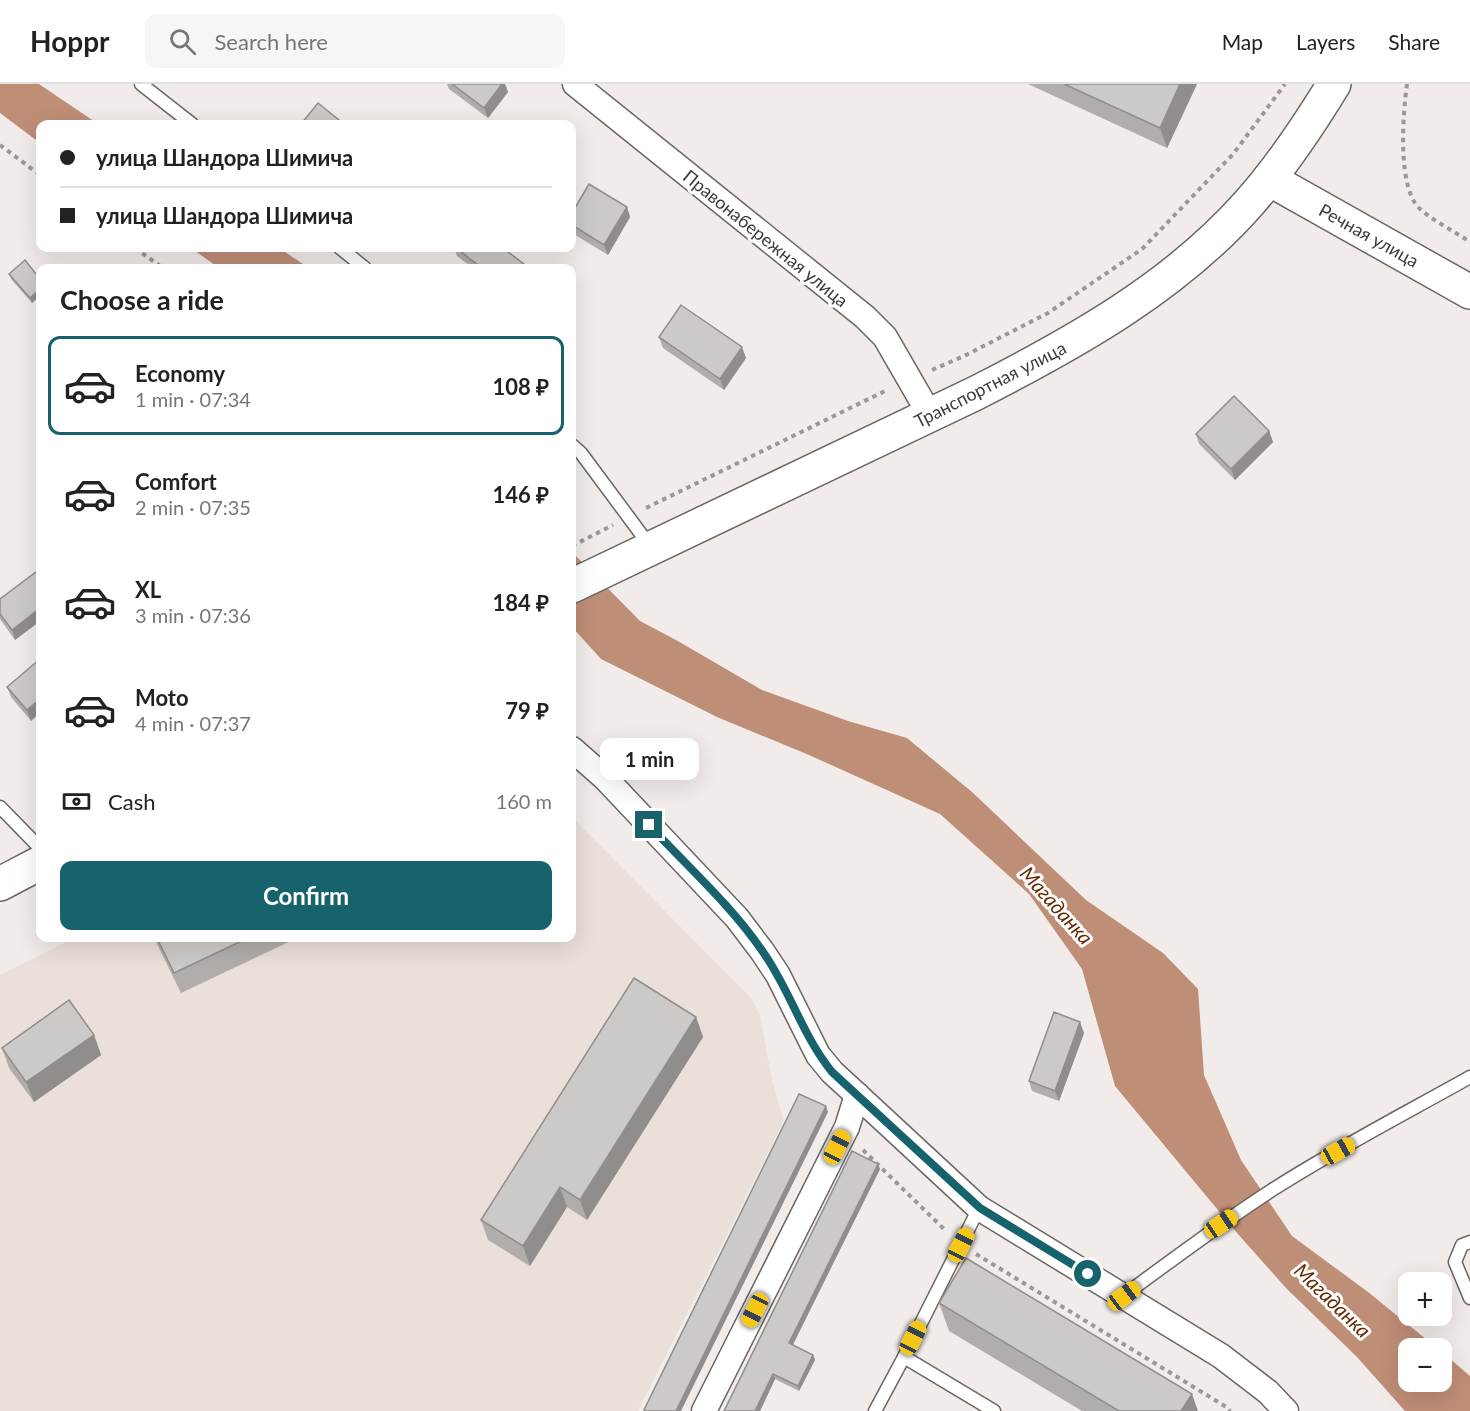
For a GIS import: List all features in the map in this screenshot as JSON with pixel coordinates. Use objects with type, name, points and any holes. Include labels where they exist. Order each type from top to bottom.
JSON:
[{"type":"main road","name":"Транспортная улица","points":[[576,584],[930,415],[1026,367],[1107,321],[1177,270],[1248,204],[1269,179],[1334,84]]},
{"type":"main road","name":"Речная улица","points":[[1269,179],[1470,292]]},
{"type":"main road","points":[[0,884],[36,865]]},
{"type":"street","name":"Правонабережная улица","points":[[575,84],[865,317],[885,337],[930,415]]},
{"type":"street","points":[[576,753],[605,778],[737,918],[778,975],[818,1055],[832,1072],[980,1208],[1221,1356],[1268,1392],[1286,1411]]},
{"type":"street","points":[[704,1411],[847,1127],[857,1095]]},
{"type":"lane","points":[[141,84],[187,120]]},
{"type":"lane","points":[[345,252],[360,264]]},
{"type":"lane","points":[[576,449],[627,518],[637,554]]},
{"type":"lane","points":[[0,807],[36,844]]},
{"type":"lane","points":[[1124,1296],[1221,1224],[1273,1190],[1470,1077]]},
{"type":"lane","points":[[874,1411],[980,1208]]},
{"type":"lane","points":[[1470,1242],[1462,1245],[1455,1262],[1470,1298]]},
{"type":"lane","points":[[904,1357],[994,1411]]},
{"type":"path","points":[[576,544],[1048,313],[1142,249],[1234,153],[1285,84]]},
{"type":"path","points":[[1407,84],[1403,152],[1408,188],[1418,207],[1470,242]]},
{"type":"path","points":[[0,145],[36,172]]},
{"type":"path","points":[[141,252],[157,264]]},
{"type":"shaded area","points":[[576,821],[751,998],[760,1015],[772,1081],[784,1121],[638,1411],[0,1411],[0,975],[66,942],[576,942]]},
{"type":"water","points":[[0,84],[39,84],[92,120],[36,120],[36,140],[0,113]]},
{"type":"water","points":[[197,252],[285,252],[303,264],[213,264]]},
{"type":"water","name":"Магаданка","points":[[576,556],[640,621],[762,690],[848,721],[907,738],[972,792],[1086,900],[1163,953],[1198,989],[1204,1075],[1241,1160],[1292,1236],[1398,1316],[1398,1326],[1410,1326],[1425,1338],[1398,1338],[1398,1392],[1452,1392],[1452,1361],[1470,1376],[1470,1411],[1405,1411],[1357,1357],[1286,1288],[1237,1233],[1115,1086],[1082,969],[1029,894],[940,814],[809,755],[717,717],[601,659],[576,631]]},
{"type":"building","points":[[452,84],[502,84],[484,108]]},
{"type":"building","points":[[1064,84],[1180,84],[1160,128]]},
{"type":"building","points":[[318,103],[339,120],[304,120]]},
{"type":"building","points":[[589,184],[627,207],[604,245],[576,228],[576,206]]},
{"type":"building","points":[[461,252],[508,252],[524,264],[477,264]]},
{"type":"building","points":[[25,260],[36,274],[36,293],[30,298],[9,274]]},
{"type":"building","points":[[681,305],[742,347],[720,379],[659,337]]},
{"type":"building","points":[[1234,396],[1269,431],[1231,469],[1196,434]]},
{"type":"building","points":[[36,572],[36,611],[12,630],[0,614],[0,599]]},
{"type":"building","points":[[36,662],[36,702],[27,710],[7,687]]},
{"type":"building","points":[[159,942],[240,942],[174,973]]},
{"type":"building","points":[[634,978],[696,1017],[580,1200],[560,1187],[523,1246],[481,1220]]},
{"type":"building","points":[[69,1000],[94,1035],[26,1082],[2,1048]]},
{"type":"building","points":[[1054,1012],[1080,1022],[1055,1091],[1029,1081]]},
{"type":"building","points":[[799,1094],[826,1106],[676,1411],[646,1411],[644,1410]]},
{"type":"building","points":[[852,1151],[878,1164],[789,1343],[813,1355],[798,1386],[773,1374],[755,1411],[724,1411]]},
{"type":"building","points":[[966,1258],[1192,1394],[1181,1411],[1119,1411],[939,1303]]},
{"type":"route","points":[[649,825],[737,918],[762,951],[778,975],[807,1036],[818,1055],[832,1072],[980,1208],[1088,1274]]}]
